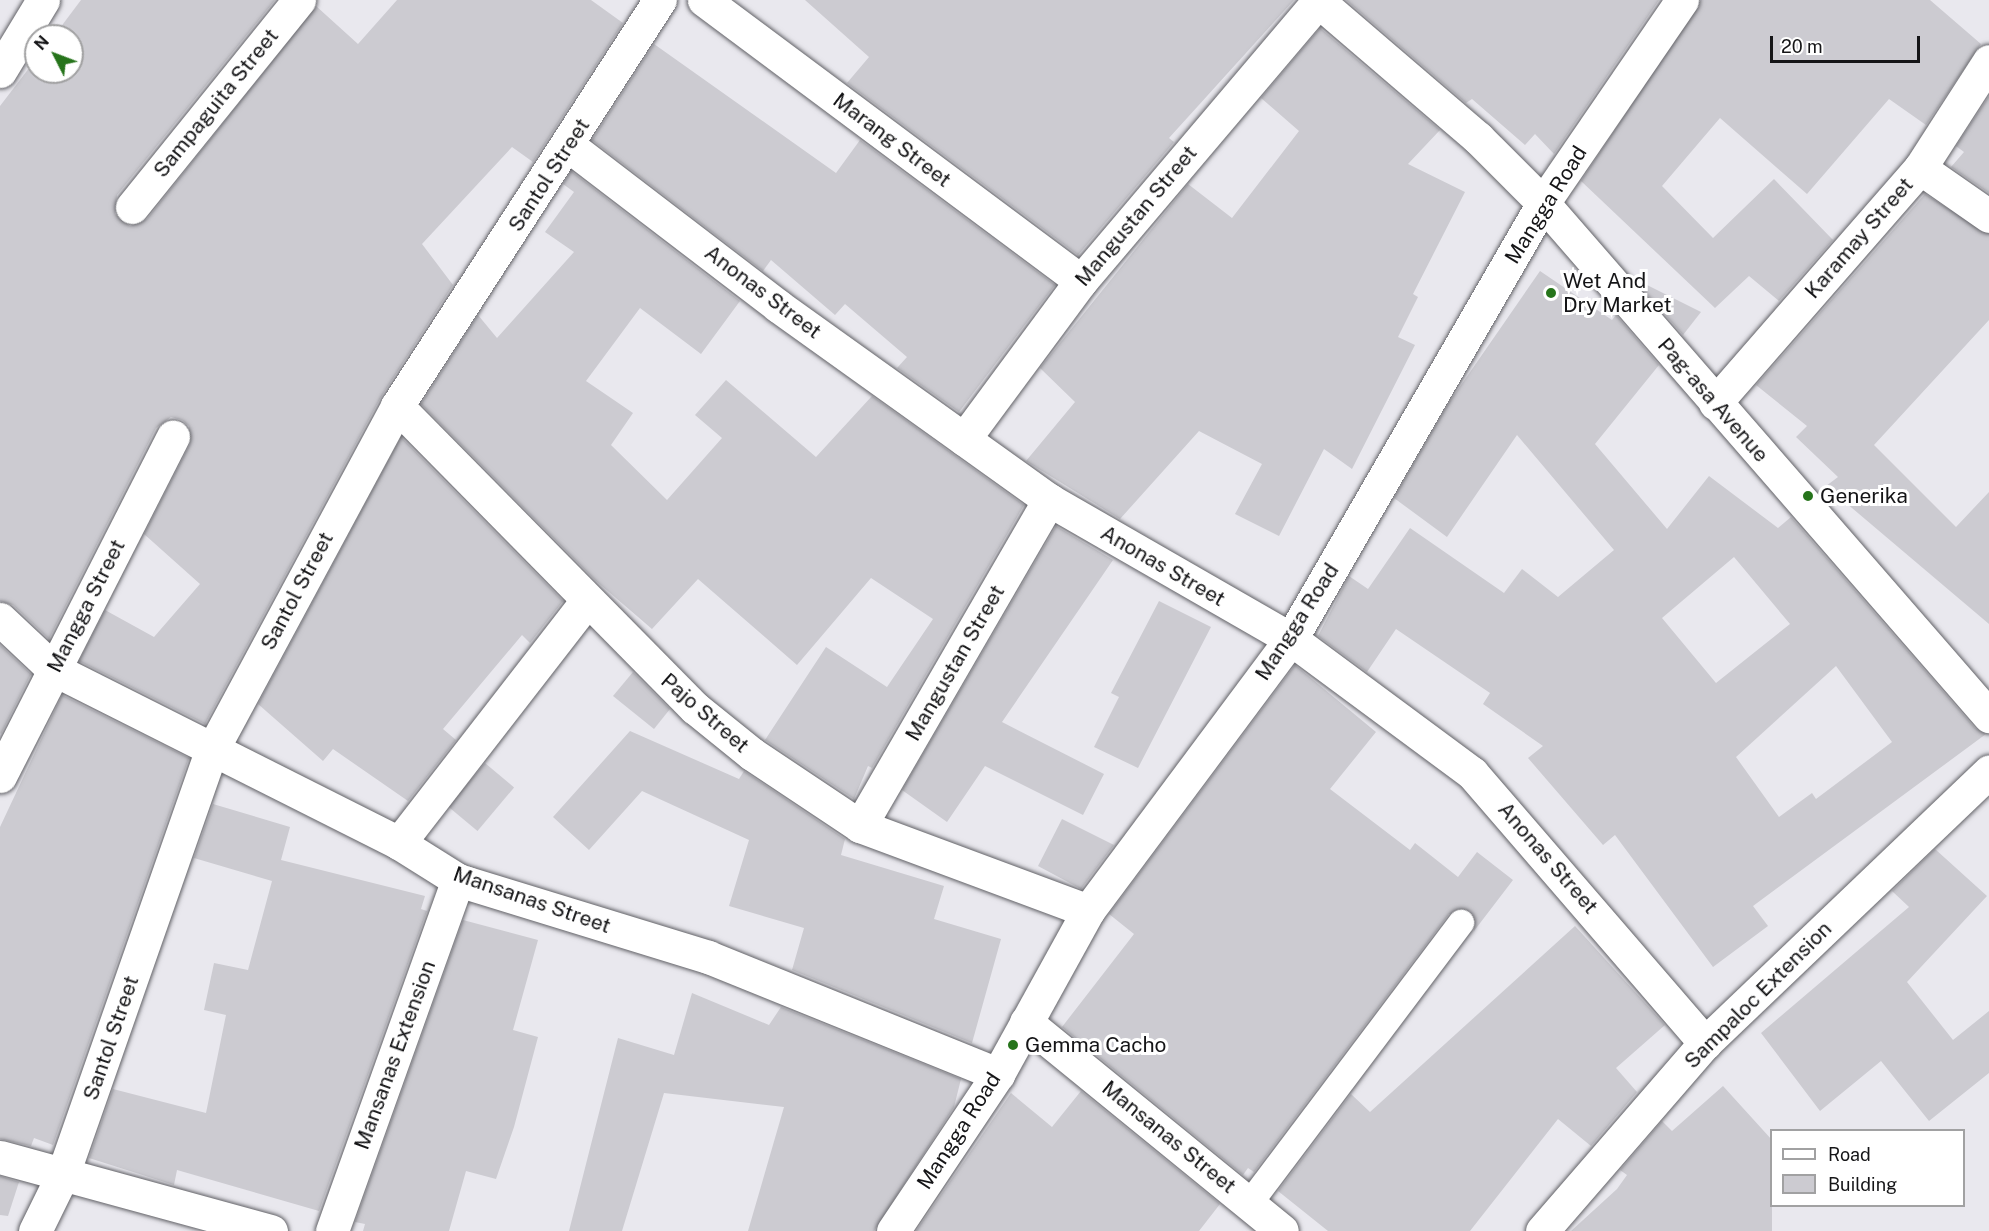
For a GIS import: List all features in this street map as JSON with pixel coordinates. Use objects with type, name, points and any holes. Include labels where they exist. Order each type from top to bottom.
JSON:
[{"type":"street","points":[[0,71],[43,0]]},
{"type":"street","name":"Sampaguita Street","points":[[132,207],[299,0]]},
{"type":"street","name":"Santol Street","points":[[35,1231],[63,1174],[211,752],[397,406],[569,146],[660,0]]},
{"type":"street","name":"Marang Street","points":[[704,0],[1081,281]]},
{"type":"street","name":"Mangustan Street","points":[[964,439],[1081,281],[1318,0]]},
{"type":"street","name":"Pag-asa Avenue","points":[[1318,0],[1478,138],[1543,203],[1714,403],[1989,716]]},
{"type":"street","name":"Mangga Road","points":[[893,1231],[998,1074],[1088,911],[1291,639],[1543,203],[1682,0]]},
{"type":"street","name":"Karamay Street","points":[[1714,403],[1920,168],[1989,61]]},
{"type":"street","name":"Anonas Street","points":[[569,146],[1049,500],[1291,639],[1472,773],[1705,1043]]},
{"type":"street","points":[[1920,168],[1989,216]]},
{"type":"street","name":"Pajo Street","points":[[397,406],[586,602],[695,708],[752,754],[861,826],[1088,911]]},
{"type":"street","name":"Mangga Street","points":[[0,776],[173,436]]},
{"type":"street","name":"Mangustan Street","points":[[861,826],[1049,500]]},
{"type":"street","points":[[399,843],[586,602]]},
{"type":"street","name":"Mansanas Street","points":[[0,619],[53,669],[211,752],[399,843],[458,880],[708,957],[998,1074]]},
{"type":"street","name":"Sampaloc Extension","points":[[1542,1231],[1705,1043],[1989,772]]},
{"type":"street","name":"Mansanas Extension","points":[[332,1231],[458,880]]},
{"type":"street","name":"Mansanas Street","points":[[1026,1022],[1282,1231]]},
{"type":"street","points":[[0,1157],[271,1231]]},
{"type":"lane","points":[[1250,1203],[1379,1039],[1461,923]]},
{"type":"building","points":[[81,0],[275,0],[117,195],[115,214],[130,226],[147,219],[316,6],[358,44],[397,0],[591,0],[623,23],[533,162],[512,147],[422,244],[453,285],[381,397],[205,724],[79,661],[105,610],[154,637],[200,584],[144,534],[190,444],[189,426],[182,420],[171,417],[156,428],[49,639],[13,605],[0,601],[0,106],[24,75],[24,84],[84,84],[84,24],[63,24]]},
{"type":"building","points":[[805,0],[1294,0],[1169,138],[1174,142],[1078,255],[847,83],[869,57]]},
{"type":"building","points":[[1346,0],[1659,0],[1554,154],[1535,134],[1525,145],[1472,99],[1466,103]]},
{"type":"building","points":[[1701,0],[1930,0],[1981,44],[1926,125],[1889,99],[1807,194],[1720,118],[1662,186],[1713,238],[1774,179],[1833,240],[1779,301],[1749,276],[1715,308],[1581,181]]},
{"type":"building","points":[[1320,28],[1440,130],[1408,164],[1465,192],[1413,294],[1418,297],[1398,337],[1415,345],[1352,469],[1324,449],[1279,536],[1235,514],[1262,464],[1199,431],[1120,519],[1026,461],[1075,402],[1040,368],[1188,184],[1232,218],[1299,131],[1261,98]]},
{"type":"building","points":[[654,44],[836,173],[860,140],[1055,285],[959,412],[897,368],[907,357],[845,304],[835,315],[771,260],[763,271],[592,140]]},
{"type":"building","points":[[1989,96],[1989,193],[1951,167],[1964,152],[1956,146]]},
{"type":"building","points":[[571,171],[740,301],[701,354],[640,308],[586,381],[633,413],[611,445],[667,500],[722,438],[695,415],[726,380],[816,457],[872,396],[1024,505],[872,768],[868,766],[854,799],[765,740],[826,647],[887,687],[933,619],[871,578],[797,665],[698,579],[652,629],[595,580],[421,404],[478,315],[497,338],[574,252],[545,232],[574,192],[563,184]]},
{"type":"building","points":[[1925,194],[1989,234],[1989,320],[1874,445],[1956,527],[1989,492],[1989,624],[1826,486],[1838,477],[1796,437],[1807,426],[1756,385]]},
{"type":"building","points":[[1540,271],[1612,320],[1616,315],[1659,365],[1595,444],[1667,529],[1709,476],[1778,528],[1791,517],[1975,728],[1986,734],[1753,906],[1768,926],[1713,967],[1615,835],[1603,845],[1528,758],[1543,746],[1483,704],[1490,693],[1396,629],[1367,672],[1318,636],[1349,576],[1368,589],[1410,528],[1504,593],[1522,569],[1558,597],[1614,550],[1517,435],[1447,537],[1394,498],[1450,401]],"holes":[[[1734,557],[1790,624],[1716,683],[1662,618]],[[1836,666],[1892,742],[1816,799],[1812,793],[1779,817],[1736,757]]]},
{"type":"building","points":[[1643,283],[1701,312],[1683,335],[1640,286]]},
{"type":"building","points":[[401,437],[563,601],[530,643],[522,635],[443,729],[456,740],[408,801],[333,749],[323,761],[258,704]]},
{"type":"building","points":[[1056,526],[1113,560],[1002,722],[1104,774],[1083,815],[985,766],[947,822],[902,790]]},
{"type":"building","points":[[1159,601],[1211,627],[1138,768],[1094,747],[1119,697],[1111,693]]},
{"type":"building","points":[[0,645],[31,674],[1,734],[0,733]]},
{"type":"building","points":[[1295,665],[1376,732],[1330,789],[1410,850],[1415,843],[1458,877],[1477,852],[1513,880],[1474,931],[1470,911],[1449,914],[1254,1172],[1248,1168],[1243,1175],[1062,1027],[1134,934],[1109,914]]},
{"type":"building","points":[[633,672],[670,709],[654,729],[613,696]]},
{"type":"building","points":[[62,695],[189,758],[53,1145],[34,1138],[31,1146],[0,1139],[0,827]]},
{"type":"building","points":[[630,731],[739,779],[744,771],[845,839],[841,855],[944,886],[934,919],[1001,939],[972,1043],[792,970],[804,928],[729,906],[749,840],[642,791],[589,850],[553,817]]},
{"type":"building","points":[[485,763],[514,787],[477,831],[448,807]]},
{"type":"building","points":[[213,804],[290,827],[281,860],[425,896],[421,909],[427,911],[319,1211],[177,1170],[174,1185],[89,1158],[113,1089],[206,1113],[226,1015],[204,1010],[214,963],[248,970],[272,881],[194,858]]},
{"type":"building","points":[[1062,819],[1114,845],[1081,889],[1038,866]]},
{"type":"building","points":[[1935,849],[1987,896],[1907,982],[1953,1040],[1989,1011],[1989,1073],[1929,1121],[1881,1061],[1820,1111],[1761,1033],[1909,907],[1892,891]]},
{"type":"building","points":[[463,920],[538,940],[513,1030],[538,1037],[514,1127],[496,1179],[466,1171],[449,1231],[363,1231],[365,1224],[355,1222]]},
{"type":"building","points":[[1575,926],[1665,1025],[1616,1068],[1637,1092],[1591,1146],[1558,1119],[1470,1231],[1328,1231],[1278,1191],[1351,1094],[1370,1112]]},
{"type":"building","points":[[692,993],[769,1025],[781,1007],[961,1079],[954,1107],[874,1231],[748,1231],[784,1107],[664,1093],[622,1231],[569,1231],[618,1038],[674,1055]]},
{"type":"building","points":[[1723,1086],[1770,1138],[1772,1231],[1571,1231],[1617,1189],[1627,1175],[1620,1170],[1662,1121],[1672,1131]]},
{"type":"building","points":[[1081,1091],[1220,1204],[1199,1231],[916,1231],[1011,1093],[1052,1127]]},
{"type":"building","points":[[0,1176],[19,1182],[8,1216],[0,1215]]},
{"type":"place","name":"Wet And Dry Market","points":[[1551,293]]},
{"type":"place","name":"Generika","points":[[1808,496]]},
{"type":"place","name":"Gemma Cacho","points":[[1013,1045]]}]
